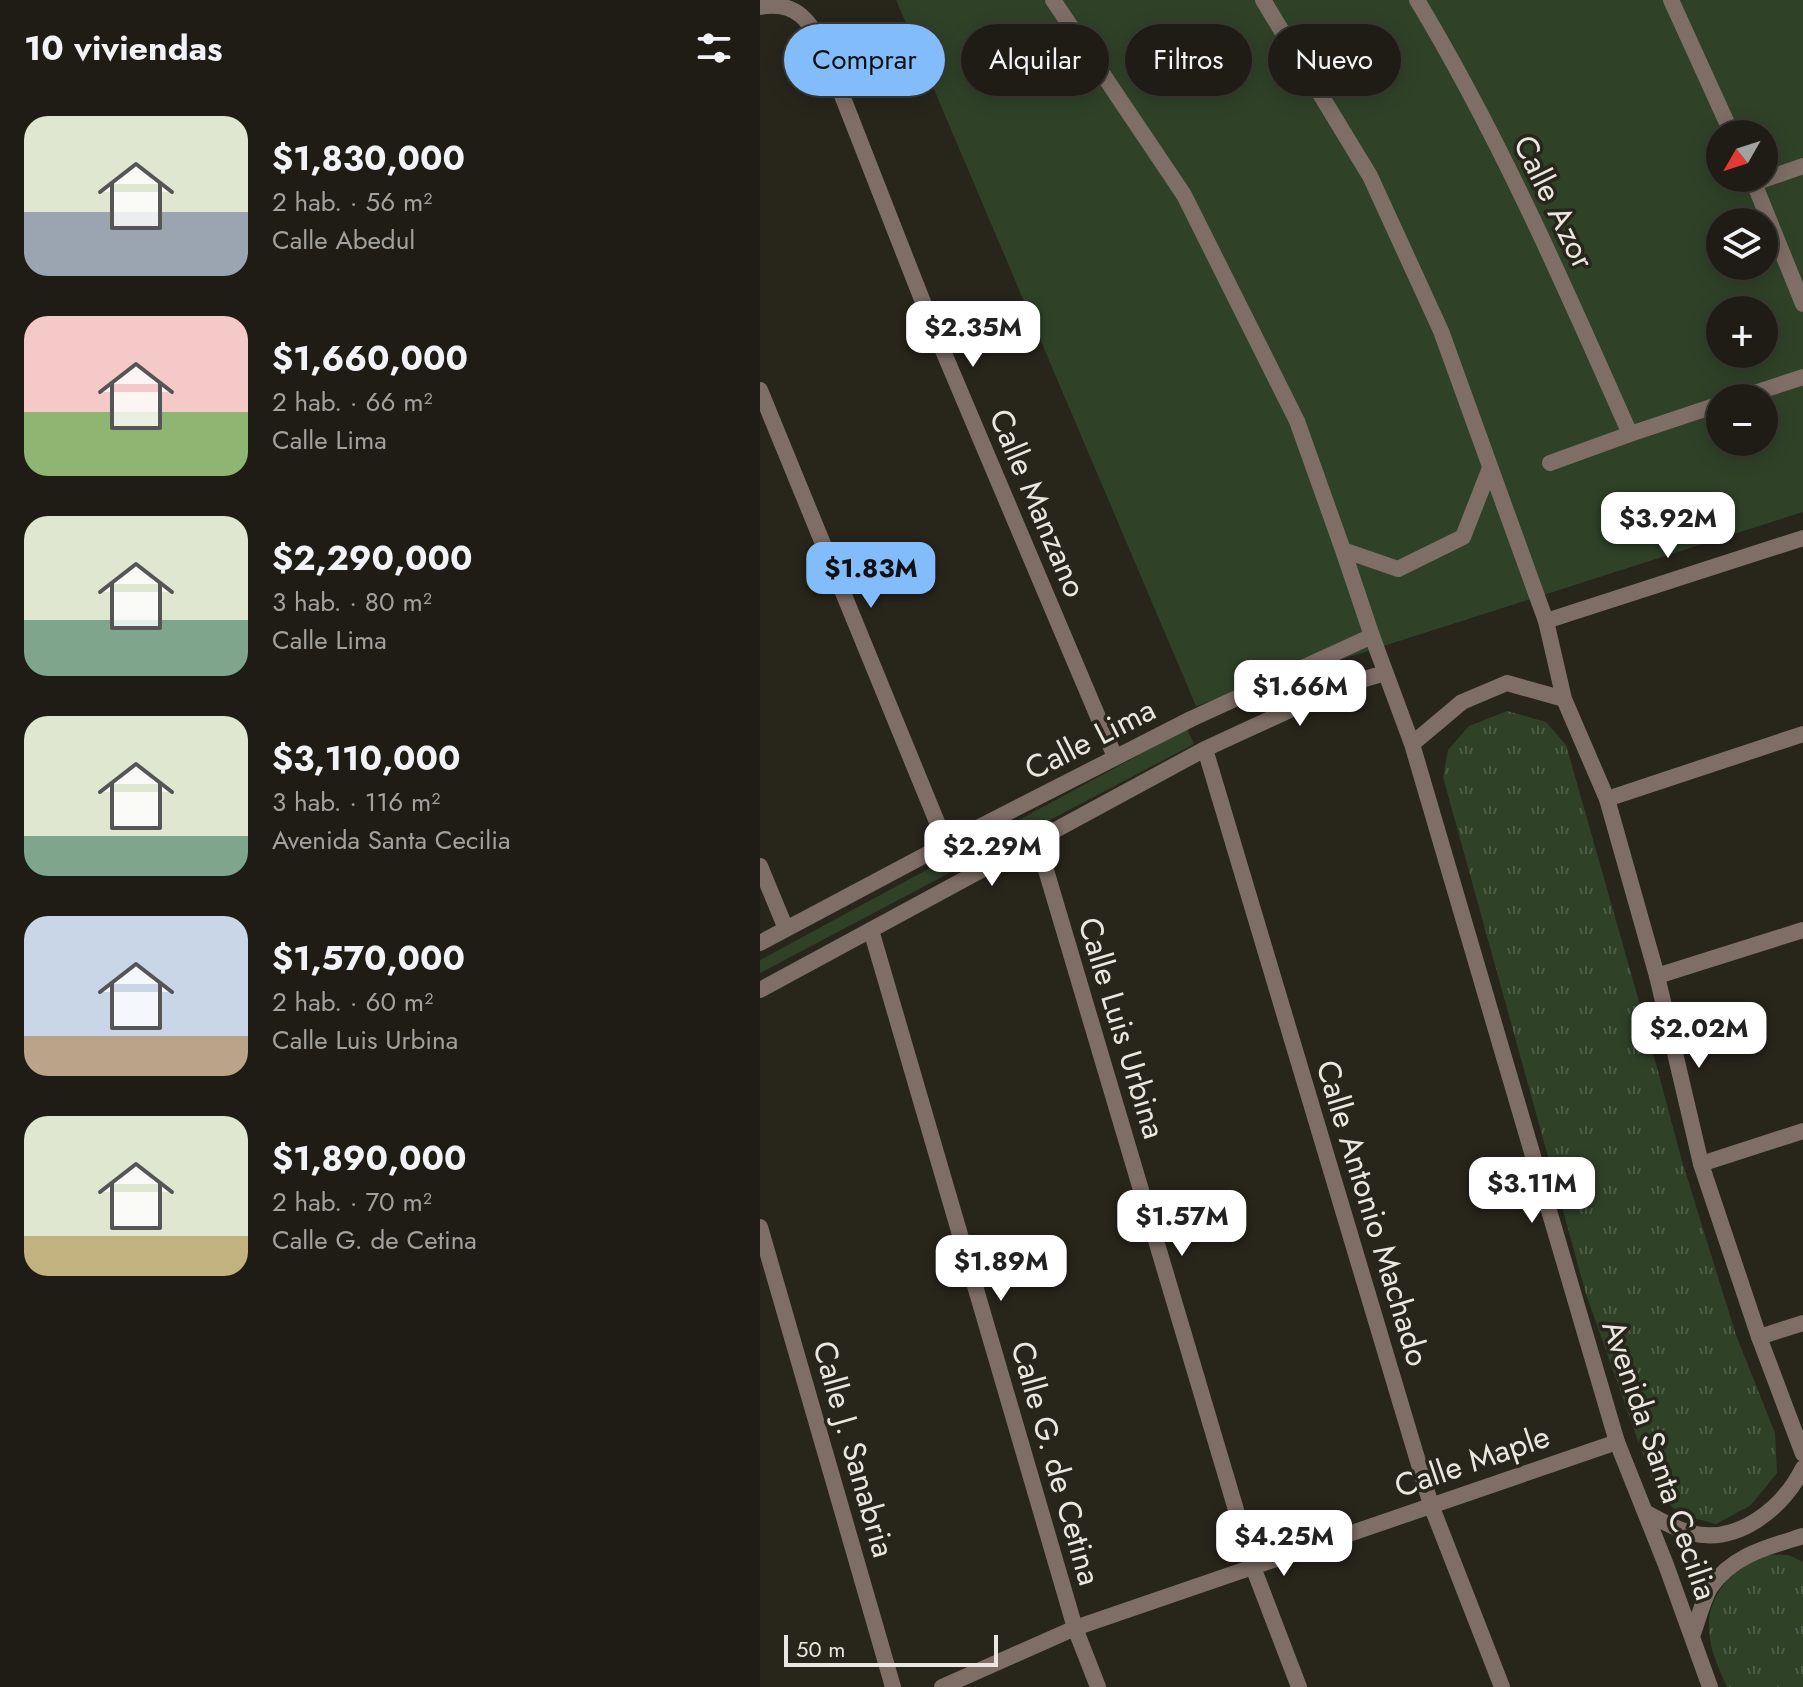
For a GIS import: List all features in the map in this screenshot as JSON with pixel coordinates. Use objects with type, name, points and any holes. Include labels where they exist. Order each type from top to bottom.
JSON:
[{"type":"street","name":"Avenida Santa Cecilia","points":[[1053,0],[1184,195],[1297,421],[1412,744],[1617,1442],[1710,1687]]},
{"type":"street","points":[[1263,0],[1370,176],[1441,331],[1546,621],[1564,699],[1607,799],[1657,976],[1701,1164],[1759,1337],[1803,1454]]},
{"type":"street","name":"Calle Azor","points":[[1417,0],[1503,158],[1562,279],[1630,434]]},
{"type":"street","points":[[1671,0],[1726,120]]},
{"type":"street","name":"Calle Manzano","points":[[760,7],[781,5],[794,8],[815,31],[825,52],[930,320],[1115,757]]},
{"type":"street","points":[[1778,173],[1803,166]]},
{"type":"street","points":[[1758,192],[1803,304]]},
{"type":"street","points":[[1778,385],[1803,377]]},
{"type":"street","points":[[760,390],[946,844]]},
{"type":"street","points":[[1550,463],[1706,409]]},
{"type":"street","points":[[1343,550],[1398,569],[1463,537],[1490,468]]},
{"type":"street","points":[[1546,621],[1803,538]]},
{"type":"street","name":"Calle Lima","points":[[760,943],[1115,757],[1372,636]]},
{"type":"street","name":"Calle Lima","points":[[760,990],[1205,749],[1344,685],[1385,673]]},
{"type":"street","points":[[1412,744],[1462,702],[1507,683],[1564,699]]},
{"type":"street","points":[[1607,799],[1803,734]]},
{"type":"street","name":"Calle Antonio Machado","points":[[1205,749],[1431,1505],[1502,1687]]},
{"type":"street","name":"Calle Luis Urbina","points":[[1034,842],[1048,876],[1253,1567],[1299,1687]]},
{"type":"street","points":[[760,866],[786,929]]},
{"type":"street","name":"Calle G. de Cetina","points":[[871,930],[1075,1628],[1098,1687]]},
{"type":"street","points":[[1657,976],[1803,930]]},
{"type":"street","points":[[1701,1164],[1803,1131]]},
{"type":"street","name":"Calle J. Sanabria","points":[[760,1227],[893,1687]]},
{"type":"street","points":[[1759,1337],[1803,1323]]},
{"type":"street","name":"Calle Maple","points":[[942,1687],[1075,1628],[1617,1442]]},
{"type":"street","points":[[1645,1512],[1693,1534],[1737,1531],[1761,1518],[1778,1503],[1795,1485],[1803,1468]]},
{"type":"street","points":[[1692,1636],[1710,1589],[1732,1564],[1750,1553],[1803,1536]]},
{"type":"green space","points":[[896,0],[1803,0],[1803,512],[1196,706],[937,96],[945,96],[945,24],[906,24]]},
{"type":"green space","points":[[1507,711],[1546,722],[1566,745],[1682,1161],[1736,1335],[1775,1433],[1777,1473],[1751,1505],[1716,1524],[1679,1514],[1655,1489],[1586,1294],[1443,777],[1448,750],[1469,726]]},
{"type":"green space","points":[[1187,729],[1194,744],[760,973],[760,960]]},
{"type":"green space","points":[[1789,1555],[1803,1562],[1803,1687],[1727,1687],[1717,1665],[1709,1627],[1718,1593],[1733,1574],[1753,1560],[1763,1556]]}]
